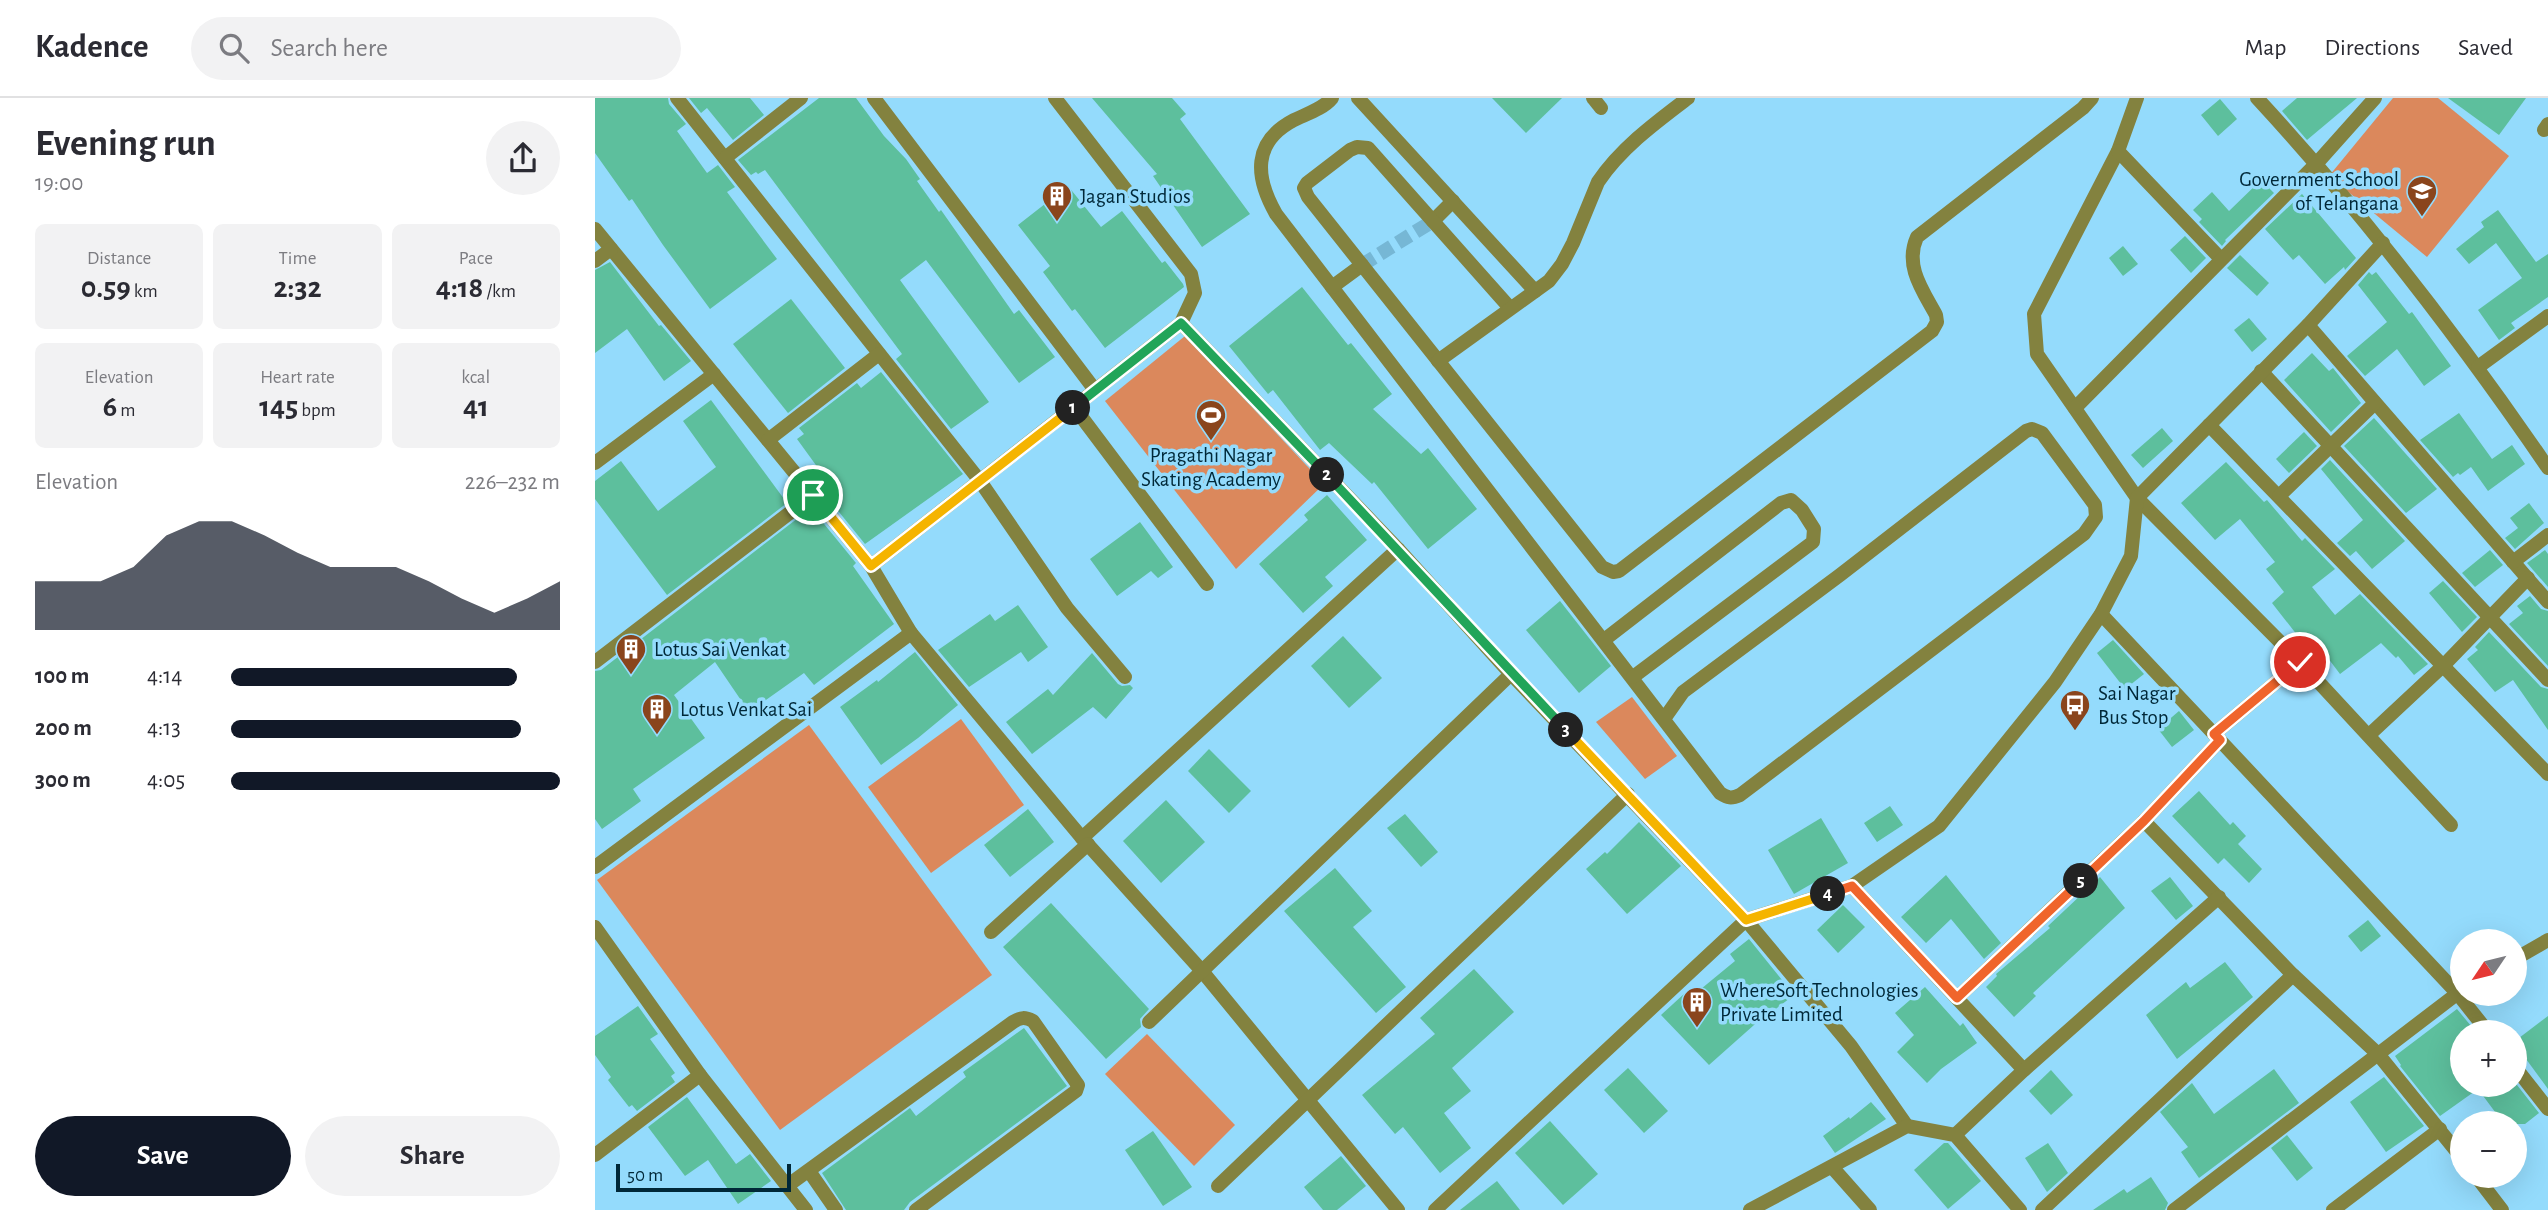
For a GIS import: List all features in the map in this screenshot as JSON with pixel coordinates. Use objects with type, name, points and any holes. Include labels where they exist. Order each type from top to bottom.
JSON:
[{"type":"street","points":[[677,98],[980,481],[1067,608],[1125,677]]},
{"type":"street","points":[[725,158],[801,98]]},
{"type":"street","points":[[874,98],[1095,390]]},
{"type":"street","points":[[871,566],[1181,323],[1195,293],[1191,274],[1055,98]]},
{"type":"street","points":[[1332,98],[1321,107],[1282,127],[1264,147],[1261,167],[1263,185],[1276,214],[1720,793],[1733,799],[2084,534],[2097,517],[2095,505],[2042,433],[2037,429],[2025,431],[1840,575],[1683,692],[1660,714]]},
{"type":"street","points":[[1358,98],[1535,291]]},
{"type":"street","points":[[1438,361],[1549,281],[1562,264],[1598,182],[1605,172],[1648,128],[1688,98]]},
{"type":"street","points":[[1510,308],[1368,148],[1357,147],[1350,150],[1304,188],[1308,197],[1602,567],[1613,572],[1619,571],[1932,331],[1937,322],[1936,315],[1914,274],[1913,249],[1917,237],[2083,108],[2092,98]]},
{"type":"street","points":[[2137,98],[2118,150],[2034,314],[2037,354],[2137,498],[2300,662],[2451,825]]},
{"type":"street","points":[[2257,98],[2317,163],[2383,243],[2478,367],[2548,468]]},
{"type":"street","points":[[2075,408],[2317,163],[2375,98]]},
{"type":"street","points":[[2118,150],[2221,259]]},
{"type":"street","points":[[1433,220],[1453,201]]},
{"type":"street","points":[[595,229],[871,566],[911,633],[1085,841],[1202,971],[1398,1210]]},
{"type":"street","points":[[1435,1210],[1746,920],[1852,886],[1939,826],[2055,682],[2101,614],[2131,556],[2137,498],[2308,325],[2383,243]]},
{"type":"street","points":[[595,261],[611,249]]},
{"type":"street","points":[[1332,287],[1362,265]]},
{"type":"street","points":[[2478,367],[2548,316]]},
{"type":"street","points":[[1181,323],[1398,549],[1511,674],[1746,920],[1851,1046],[1907,1126]]},
{"type":"street","points":[[2308,325],[2548,602]]},
{"type":"street","points":[[768,440],[879,354]]},
{"type":"street","points":[[2262,372],[2548,680]]},
{"type":"street","points":[[595,463],[714,374]]},
{"type":"street","points":[[2279,496],[2375,403]]},
{"type":"street","points":[[1074,407],[1207,584]]},
{"type":"street","points":[[2209,425],[2548,774]]},
{"type":"street","points":[[595,662],[813,495]]},
{"type":"street","points":[[1604,640],[1781,503],[1791,500],[1802,510],[1814,529],[1813,542],[1633,677]]},
{"type":"street","points":[[2513,562],[2548,535]]},
{"type":"street","points":[[991,932],[1398,549]]},
{"type":"street","points":[[2369,735],[2444,665],[2528,579]]},
{"type":"street","points":[[2101,614],[2450,982]]},
{"type":"street","points":[[595,867],[911,633]]},
{"type":"street","points":[[1957,998],[2144,821],[2217,737],[2300,662]]},
{"type":"street","points":[[1149,1022],[1511,674]]},
{"type":"street","points":[[1218,1186],[1628,794]]},
{"type":"street","points":[[2144,821],[2293,975],[2378,1054],[2450,1142]]},
{"type":"street","points":[[1852,886],[2024,1070]]},
{"type":"street","points":[[1955,1135],[2219,897]]},
{"type":"street","points":[[595,927],[700,1075],[806,1210]]},
{"type":"street","points":[[2527,953],[2547,943]]},
{"type":"street","points":[[2042,1210],[2293,975]]},
{"type":"street","points":[[2174,1210],[2450,1000]]},
{"type":"street","points":[[787,1186],[1013,1022],[1026,1017],[1033,1021],[1078,1085],[1076,1091],[916,1210]]},
{"type":"street","points":[[595,1154],[700,1075]]},
{"type":"street","points":[[2527,1082],[2548,1109]]},
{"type":"street","points":[[1749,1210],[1907,1126],[1955,1135],[2020,1210]]},
{"type":"street","points":[[2333,1210],[2440,1129]]},
{"type":"street","points":[[1832,1167],[1870,1210]]},
{"type":"street","points":[[809,1171],[829,1208]]},
{"type":"street","points":[[2483,1188],[2495,1208]]},
{"type":"shaded area","name":"Government School of Telangana","points":[[2393,98],[2438,98],[2509,156],[2427,257],[2329,176]]},
{"type":"shaded area","name":"Pragathi Nagar Skating Academy","points":[[1185,336],[1324,484],[1236,569],[1105,401]]},
{"type":"shaded area","points":[[1632,697],[1677,756],[1645,779],[1596,722]]},
{"type":"shaded area","points":[[961,719],[1024,805],[931,873],[868,787]]},
{"type":"shaded area","points":[[809,725],[992,975],[780,1130],[597,880]]},
{"type":"shaded area","points":[[1147,1034],[1235,1125],[1194,1166],[1105,1074]]},
{"type":"building","points":[[595,98],[668,98],[669,104],[686,124],[677,131],[707,173],[718,165],[735,187],[727,192],[777,259],[710,309],[632,199],[629,201],[595,153]]},
{"type":"building","points":[[689,98],[750,98],[764,115],[733,140],[707,108],[701,113]]},
{"type":"building","points":[[819,98],[856,98],[884,136],[906,159],[920,179],[917,181],[939,212],[941,210],[1014,314],[1019,310],[1055,357],[1019,383],[926,260],[900,280],[989,402],[951,429],[896,359],[902,354],[765,170],[751,175],[738,160]]},
{"type":"building","points":[[1092,98],[1172,98],[1186,114],[1180,119],[1250,214],[1202,247],[1153,176],[1157,174]]},
{"type":"building","points":[[1492,98],[1562,98],[1526,133]]},
{"type":"building","points":[[2297,98],[2357,98],[2307,140],[2282,111]]},
{"type":"building","points":[[2448,98],[2526,98],[2499,135]]},
{"type":"building","points":[[2220,99],[2237,119],[2218,136],[2201,115]]},
{"type":"building","points":[[2261,180],[2274,193],[2222,246],[2199,222],[2202,219],[2193,210],[2212,192],[2229,211]]},
{"type":"building","points":[[1068,186],[1101,227],[1122,211],[1184,287],[1105,348],[1075,309],[1072,311],[1043,272],[1050,266],[1018,225]]},
{"type":"building","points":[[2302,194],[2356,258],[2345,270],[2344,267],[2325,284],[2299,255],[2293,260],[2265,229]]},
{"type":"building","points":[[2498,210],[2536,262],[2548,254],[2548,297],[2511,323],[2515,328],[2499,340],[2478,310],[2522,278],[2496,243],[2469,264],[2456,249],[2484,227],[2481,222]]},
{"type":"building","points":[[2185,236],[2206,258],[2191,273],[2170,250]]},
{"type":"building","points":[[2123,246],[2138,264],[2123,276],[2109,258]]},
{"type":"building","points":[[2240,255],[2269,283],[2257,296],[2227,268]]},
{"type":"building","points":[[610,262],[659,326],[661,325],[691,361],[664,381],[627,329],[595,353],[595,270]]},
{"type":"building","points":[[2369,272],[2372,275],[2376,272],[2409,314],[2412,312],[2451,366],[2424,386],[2397,349],[2365,376],[2347,356],[2387,322],[2358,285]]},
{"type":"building","points":[[1302,287],[1348,345],[1351,343],[1392,394],[1373,409],[1421,454],[1428,448],[1477,509],[1428,549],[1374,482],[1372,484],[1329,443],[1320,450],[1273,390],[1268,394],[1229,346]]},
{"type":"building","points":[[791,299],[845,368],[788,413],[733,344]]},
{"type":"building","points":[[2249,318],[2267,339],[2252,352],[2234,330]]},
{"type":"building","points":[[2312,353],[2329,371],[2333,368],[2361,403],[2331,432],[2284,380]]},
{"type":"building","points":[[881,372],[963,474],[865,544],[826,496],[834,490],[797,439],[804,434],[799,428],[857,383],[861,388]]},
{"type":"building","points":[[711,400],[787,503],[667,595],[595,499],[595,481],[621,461],[658,511],[716,467],[683,421]]},
{"type":"building","points":[[2459,413],[2492,459],[2512,445],[2525,464],[2488,491],[2471,467],[2453,477],[2420,440]]},
{"type":"building","points":[[2374,418],[2437,489],[2406,513],[2344,446]]},
{"type":"building","points":[[2162,428],[2173,441],[2143,468],[2131,455]]},
{"type":"building","points":[[2304,432],[2317,446],[2289,473],[2276,459]]},
{"type":"building","points":[[2330,460],[2405,541],[2372,569],[2356,551],[2350,556],[2337,543],[2363,520],[2321,469]]},
{"type":"building","points":[[2226,462],[2264,502],[2267,500],[2302,541],[2305,538],[2335,569],[2312,587],[2335,615],[2360,594],[2428,664],[2414,675],[2398,656],[2396,658],[2381,643],[2340,674],[2309,633],[2301,640],[2272,603],[2284,592],[2266,569],[2275,562],[2240,519],[2215,540],[2181,503]]},
{"type":"building","points":[[1327,495],[1367,540],[1325,577],[1333,586],[1303,613],[1259,564],[1308,520],[1304,515]]},
{"type":"building","points":[[2529,503],[2544,523],[2515,549],[2505,538],[2518,528],[2510,518]]},
{"type":"building","points":[[811,508],[856,563],[853,566],[894,624],[814,685],[804,673],[749,712],[715,662],[674,695],[705,738],[633,789],[641,801],[602,829],[595,819],[595,671],[601,670]]},
{"type":"building","points":[[1140,522],[1173,567],[1158,578],[1151,571],[1117,596],[1090,559]]},
{"type":"building","points":[[2490,550],[2503,565],[2475,587],[2462,573]]},
{"type":"building","points":[[2545,550],[2548,554],[2548,587],[2527,563]]},
{"type":"building","points":[[2443,581],[2477,617],[2462,632],[2429,593]]},
{"type":"building","points":[[2530,596],[2541,609],[2548,611],[2548,666],[2509,624],[2523,613],[2517,606]]},
{"type":"building","points":[[1560,601],[1611,666],[1579,693],[1526,630]]},
{"type":"building","points":[[1018,605],[1048,647],[1028,662],[1021,652],[969,687],[938,650],[990,614],[995,621]]},
{"type":"building","points":[[2489,632],[2541,687],[2548,689],[2548,730],[2513,680],[2495,692],[2467,659],[2478,650],[2475,647]]},
{"type":"building","points":[[1343,636],[1382,678],[1349,708],[1311,666]]},
{"type":"building","points":[[2113,640],[2144,674],[2125,689],[2097,653]]},
{"type":"building","points":[[915,652],[958,705],[881,765],[840,707],[877,680],[878,682]]},
{"type":"building","points":[[1092,653],[1118,684],[1130,685],[1133,688],[1106,719],[1093,707],[1032,754],[1006,722],[1048,689],[1053,695]]},
{"type":"building","points":[[2179,711],[2194,730],[2172,747],[2158,729]]},
{"type":"building","points":[[1209,749],[1251,791],[1229,813],[1188,771]]},
{"type":"building","points":[[2199,791],[2230,825],[2233,822],[2246,836],[2238,844],[2262,869],[2249,883],[2224,858],[2218,864],[2172,816]]},
{"type":"building","points":[[1166,800],[1205,842],[1161,883],[1123,841]]},
{"type":"building","points":[[1890,806],[1903,825],[1877,842],[1864,823]]},
{"type":"building","points":[[1028,809],[1054,842],[1010,877],[984,845]]},
{"type":"building","points":[[1405,814],[1438,852],[1421,867],[1387,828]]},
{"type":"building","points":[[1821,818],[1848,863],[1794,894],[1768,850]]},
{"type":"building","points":[[1639,822],[1681,866],[1627,914],[1586,869],[1605,852],[1607,854]]},
{"type":"building","points":[[1335,868],[1372,911],[1353,927],[1406,987],[1376,1013],[1284,911]]},
{"type":"building","points":[[1946,875],[2001,943],[1984,959],[1951,919],[1926,943],[1901,917]]},
{"type":"building","points":[[2100,877],[2125,908],[2033,993],[2036,996],[2014,1017],[1986,987],[1996,974],[2050,928],[2048,926]]},
{"type":"building","points":[[2170,877],[2193,906],[2176,920],[2151,891]]},
{"type":"building","points":[[1051,903],[1149,1009],[1140,1019],[1141,1027],[1106,1059],[1003,947]]},
{"type":"building","points":[[1843,905],[1865,927],[1838,953],[1817,930]]},
{"type":"building","points":[[2368,920],[2381,936],[2361,952],[2348,936]]},
{"type":"building","points":[[1749,939],[1794,995],[1773,1011],[1772,1009],[1709,1065],[1661,1015],[1685,993],[1690,998],[1735,961],[1730,954]]},
{"type":"building","points":[[2225,962],[2253,997],[2177,1059],[2146,1015],[2186,982],[2190,988]]},
{"type":"building","points":[[1474,969],[1514,1012],[1452,1068],[1471,1091],[1444,1113],[1471,1148],[1440,1173],[1403,1127],[1395,1134],[1362,1095],[1435,1034],[1420,1018]]},
{"type":"building","points":[[1925,987],[1960,1026],[1963,1023],[1977,1043],[1941,1069],[1927,1083],[1897,1052],[1914,1035],[1895,1013]]},
{"type":"building","points":[[638,1006],[658,1034],[650,1039],[675,1073],[671,1076],[675,1082],[637,1111],[632,1105],[629,1107],[608,1080],[611,1077],[595,1055],[595,1036]]},
{"type":"building","points":[[2457,1009],[2466,1020],[2450,1020],[2450,1097],[2467,1097],[2440,1116],[2395,1056]]},
{"type":"building","points":[[2548,1016],[2548,1089],[2527,1060],[2527,1032]]},
{"type":"building","points":[[1024,1028],[1067,1086],[910,1202],[904,1210],[846,1210],[822,1173],[910,1108],[916,1116],[966,1077],[963,1072]]},
{"type":"building","points":[[1628,1068],[1668,1111],[1644,1133],[1604,1090]]},
{"type":"building","points":[[2274,1069],[2299,1103],[2199,1178],[2181,1152],[2188,1147],[2160,1112],[2192,1083],[2214,1114]]},
{"type":"building","points":[[2051,1070],[2073,1095],[2051,1115],[2029,1091]]},
{"type":"building","points":[[2384,1077],[2424,1126],[2386,1152],[2350,1102]]},
{"type":"building","points":[[687,1097],[736,1164],[750,1154],[771,1181],[738,1204],[708,1160],[685,1176],[648,1127]]},
{"type":"building","points":[[2484,1097],[2526,1097],[2539,1113],[2527,1122],[2527,1111],[2494,1111]]},
{"type":"building","points":[[1871,1102],[1886,1119],[1835,1153],[1823,1136]]},
{"type":"building","points":[[1550,1121],[1598,1174],[1563,1205],[1515,1153]]},
{"type":"building","points":[[1153,1131],[1192,1187],[1163,1206],[1125,1150]]},
{"type":"building","points":[[2287,1135],[2313,1168],[2297,1181],[2271,1148]]},
{"type":"building","points":[[1944,1143],[1948,1143],[1981,1181],[1948,1209],[1914,1170]]},
{"type":"building","points":[[2048,1143],[2068,1173],[2047,1192],[2025,1158]]},
{"type":"building","points":[[1341,1156],[1366,1186],[1337,1210],[1323,1210],[1304,1187]]},
{"type":"building","points":[[2151,1177],[2168,1203],[2165,1210],[2093,1210],[2124,1189],[2127,1193]]},
{"type":"building","points":[[1497,1181],[1520,1210],[1460,1210]]},
{"type":"tunnel","points":[[1362,265],[1433,221]]},
{"type":"place","name":"Government School of Telangana","points":[[2422,218]]},
{"type":"place","name":"Jagan Studios","points":[[1057,223]]},
{"type":"place","name":"Pragathi Nagar Skating Academy","points":[[1211,442]]},
{"type":"place","name":"Lotus Sai Venkat","points":[[631,676]]},
{"type":"place","name":"Sai Nagar Bus Stop","points":[[2075,732]]},
{"type":"place","name":"Lotus Venkat Sai","points":[[657,736]]},
{"type":"place","name":"WhereSoft Technologies Private Limited","points":[[1697,1029]]},
{"type":"route","points":[[813,495],[871,566],[1181,323],[1398,549],[1511,674],[1746,920],[1852,886],[1957,998],[2144,821],[2220,740],[2214,734],[2300,662]]}]
